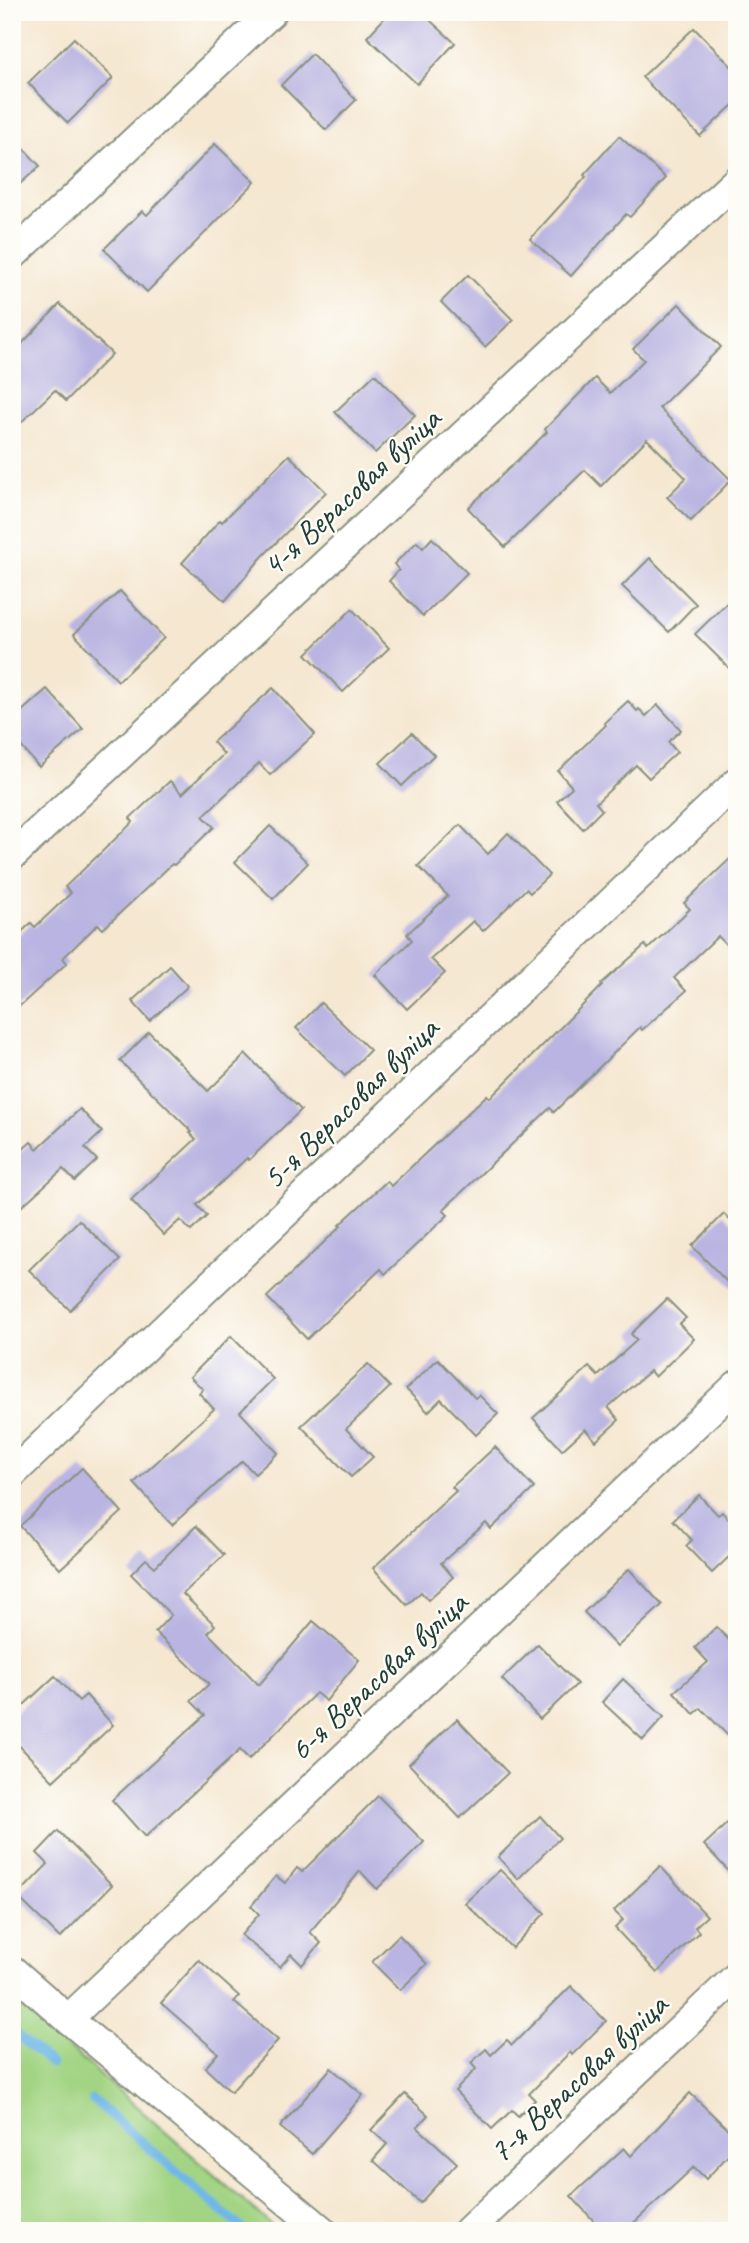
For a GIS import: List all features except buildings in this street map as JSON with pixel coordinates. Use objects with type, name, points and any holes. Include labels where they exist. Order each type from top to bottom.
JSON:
[{"type":"street","points":[[12,256],[272,12]]},
{"type":"street","name":"4-я Верасовая вуліца","points":[[12,856],[737,180]]},
{"type":"street","name":"5-я Верасовая вуліца","points":[[12,1474],[737,782]]},
{"type":"street","name":"6-я Верасовая вуліца","points":[[68,2019],[737,1385]]},
{"type":"street","points":[[12,1970],[323,2231]]},
{"type":"street","name":"7-я Верасовая вуліца","points":[[468,2231],[737,1976]]},
{"type":"green space","points":[[12,1997],[278,2231],[12,2231]]},
{"type":"waterway","points":[[12,2031],[51,2064]]},
{"type":"waterway","points":[[92,2099],[245,2231]]}]
